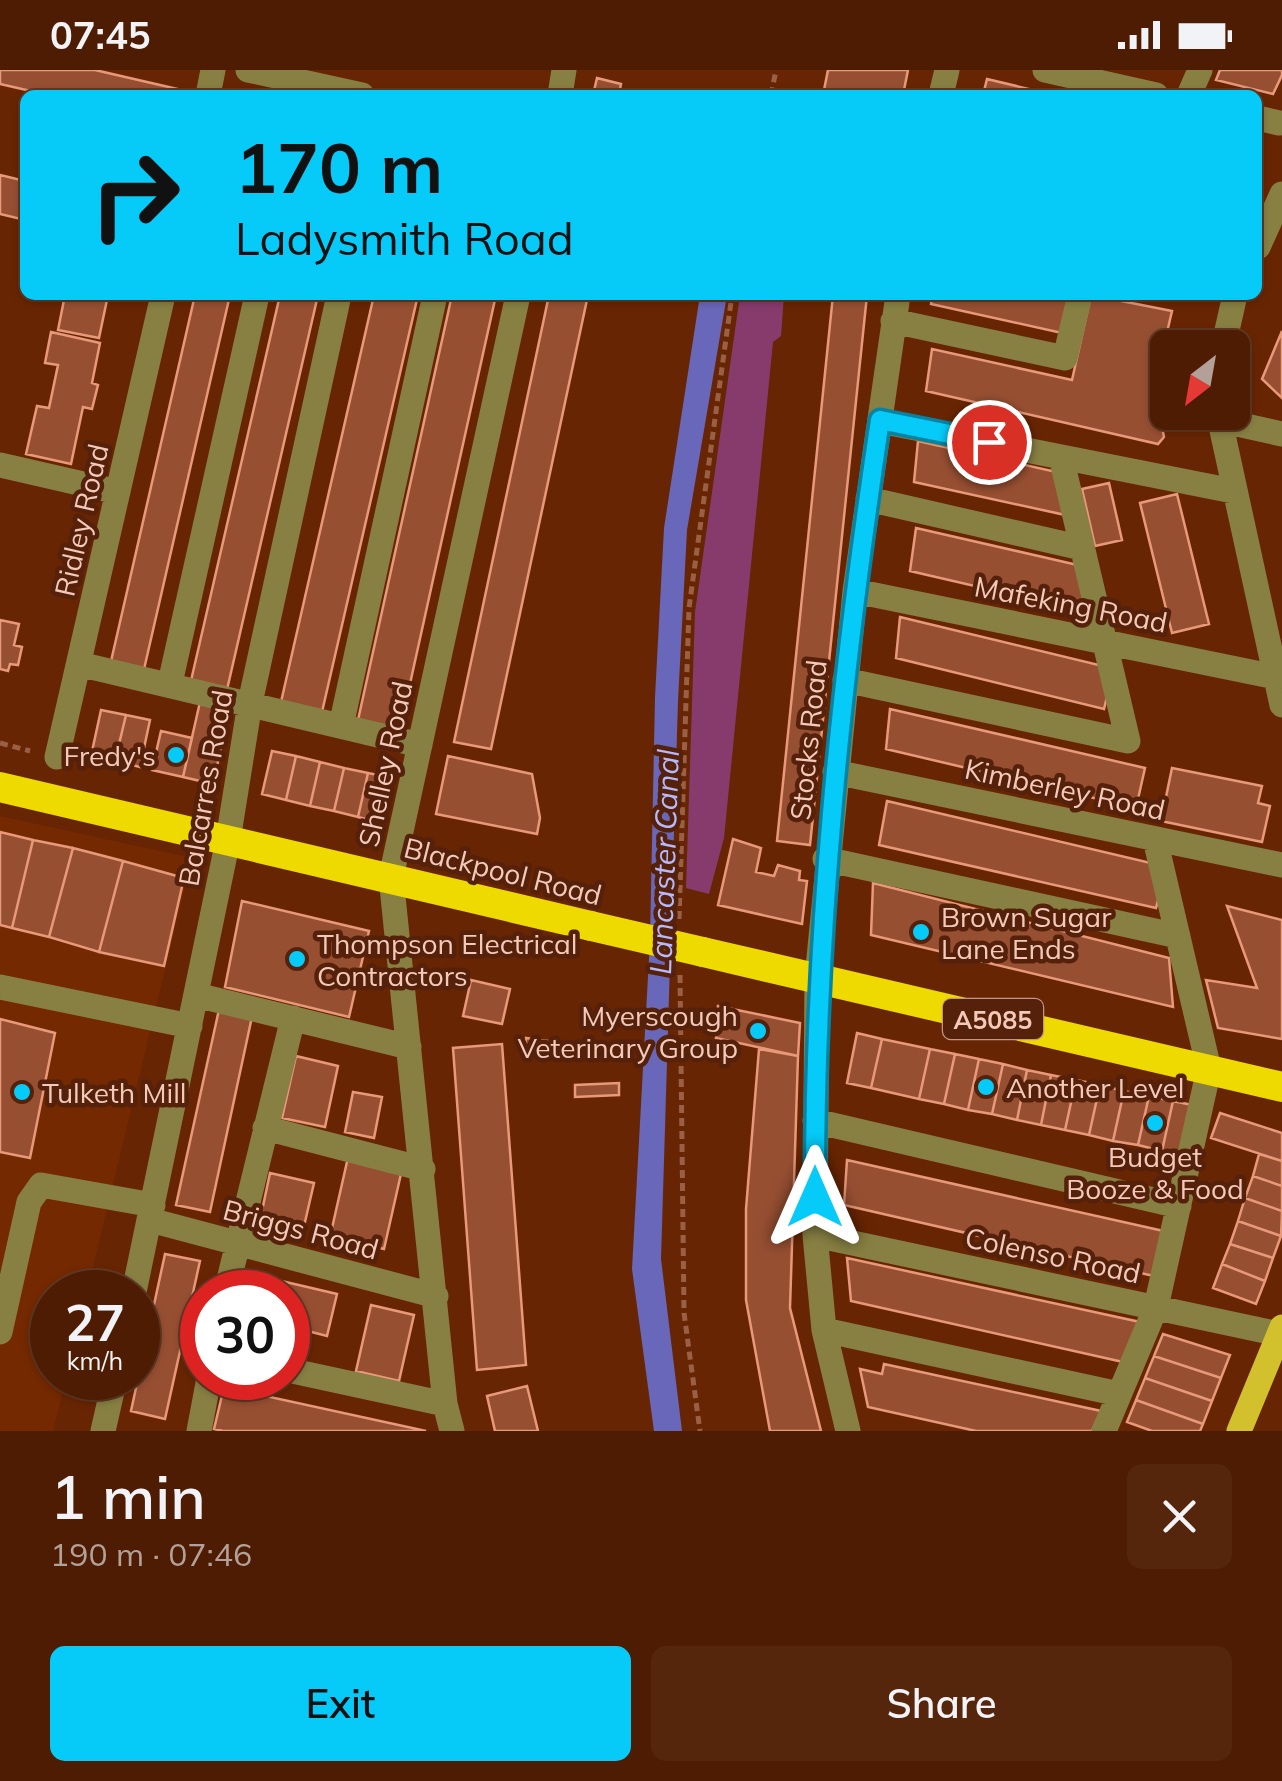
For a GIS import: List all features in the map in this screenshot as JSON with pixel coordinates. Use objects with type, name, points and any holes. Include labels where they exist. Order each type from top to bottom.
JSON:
[{"type":"highway","name":"Blackpool Road","points":[[0,787],[391,876],[590,926],[692,959],[817,978],[1282,1087]]},
{"type":"main road","points":[[1239,1431],[1280,1330]]},
{"type":"street","points":[[248,70],[295,76],[344,90]]},
{"type":"street","points":[[1045,70],[1134,90]]},
{"type":"street","points":[[1262,238],[1282,194]]},
{"type":"street","name":"Ridley Road","points":[[57,757],[162,300]]},
{"type":"street","points":[[170,683],[256,300]]},
{"type":"street","name":"Balcarres Road","points":[[139,1270],[228,840],[250,703],[338,300]]},
{"type":"street","points":[[341,726],[434,300]]},
{"type":"street","name":"Shelley Road","points":[[452,1431],[445,1404],[391,876],[517,300]]},
{"type":"street","name":"Stocks Road","points":[[848,1431],[824,1330],[815,1235],[817,978],[825,859],[855,591],[897,300]]},
{"type":"street","points":[[893,321],[1065,358],[1079,300]]},
{"type":"street","points":[[1225,330],[1228,300]]},
{"type":"street","points":[[880,420],[1233,491]]},
{"type":"street","points":[[1250,425],[1282,434]]},
{"type":"street","points":[[1221,430],[1282,706]]},
{"type":"street","points":[[845,680],[1128,742],[1061,456]]},
{"type":"street","points":[[0,465],[118,492]]},
{"type":"street","points":[[868,500],[1082,548]]},
{"type":"street","name":"Mafeking Road","points":[[855,591],[1276,677]]},
{"type":"street","points":[[79,664],[420,745]]},
{"type":"street","name":"Kimberley Road","points":[[835,772],[1282,865]]},
{"type":"street","points":[[1104,1431],[1156,1308],[1209,1069],[1156,839]]},
{"type":"street","points":[[825,859],[1178,936]]},
{"type":"street","points":[[0,987],[190,1026]]},
{"type":"street","points":[[196,995],[409,1046]]},
{"type":"street","points":[[230,1270],[293,1018]]},
{"type":"street","points":[[815,1121],[1179,1206]]},
{"type":"street","points":[[265,1128],[423,1169]]},
{"type":"street","name":"Briggs Road","points":[[0,1332],[29,1202],[42,1185],[151,1213],[236,1243],[436,1296]]},
{"type":"street","name":"Colenso Road","points":[[815,1235],[1156,1308],[1280,1330]]},
{"type":"street","points":[[824,1330],[1119,1394]]},
{"type":"street","points":[[310,1375],[445,1404]]},
{"type":"street","points":[[103,1431],[110,1400]]},
{"type":"street","points":[[198,1431],[204,1400]]},
{"type":"path","points":[[679,928],[689,608],[731,300]]},
{"type":"path","points":[[692,959],[684,1313],[700,1431]]},
{"type":"shaded area","points":[[739,300],[784,300],[781,336],[773,342],[724,838],[709,894],[686,888],[695,612]]},
{"type":"shaded area","points":[[0,816],[192,858],[92,1270],[30,1270],[30,1400],[61,1400],[53,1431],[0,1431]]},
{"type":"water","name":"Lancaster Canal","points":[[699,300],[726,300],[687,530],[678,701],[661,1259],[682,1431],[654,1431],[632,1269],[650,940],[655,697],[664,528]]},
{"type":"building","points":[[0,70],[95,70],[182,90],[26,90],[0,84]]},
{"type":"building","points":[[828,70],[908,70],[904,90],[824,90]]},
{"type":"building","points":[[1220,70],[1282,70],[1273,94],[1216,80]]},
{"type":"building","points":[[597,78],[621,84],[620,90],[594,90]]},
{"type":"building","points":[[987,79],[1033,90],[984,90]]},
{"type":"building","points":[[0,175],[20,180],[20,219],[0,214]]},
{"type":"building","points":[[64,300],[107,300],[99,338],[58,330]]},
{"type":"building","points":[[194,300],[229,300],[142,678],[109,670]]},
{"type":"building","points":[[279,300],[317,300],[226,694],[190,685]]},
{"type":"building","points":[[373,300],[417,300],[322,712],[281,702]]},
{"type":"building","points":[[451,300],[495,300],[400,729],[358,720]]},
{"type":"building","points":[[548,300],[587,300],[491,749],[454,742]]},
{"type":"building","points":[[832,300],[866,300],[810,845],[777,841]]},
{"type":"building","points":[[931,300],[1070,300],[1062,333],[931,304]]},
{"type":"building","points":[[1090,300],[1116,300],[1172,311],[1168,330],[1150,330],[1150,430],[1163,430],[1164,437],[1158,444],[926,391],[932,349],[1072,380]]},
{"type":"building","points":[[1282,331],[1282,398],[1262,379]]},
{"type":"building","points":[[51,332],[100,343],[92,383],[98,385],[92,409],[83,407],[71,464],[26,454],[37,406],[49,408],[58,365],[45,363]]},
{"type":"building","points":[[918,441],[1061,473],[1070,516],[914,482]]},
{"type":"building","points":[[1109,483],[1122,540],[1095,546],[1082,489]]},
{"type":"building","points":[[1177,494],[1209,624],[1172,633],[1140,503]]},
{"type":"building","points":[[916,528],[1082,566],[1091,613],[910,571]]},
{"type":"building","points":[[900,617],[1107,667],[1111,680],[1104,709],[896,658]]},
{"type":"building","points":[[0,620],[19,624],[14,645],[22,647],[18,665],[10,664],[8,671],[0,669]]},
{"type":"building","points":[[200,702],[230,708],[213,784],[183,777]]},
{"type":"building","points":[[890,709],[1145,768],[1136,808],[886,749]]},
{"type":"building","points":[[101,710],[126,715],[115,761],[91,756]]},
{"type":"building","points":[[126,715],[150,720],[140,767],[115,761]]},
{"type":"building","points":[[161,731],[192,738],[183,777],[152,770]]},
{"type":"building","points":[[272,751],[296,756],[286,800],[262,794]]},
{"type":"building","points":[[296,756],[320,762],[310,806],[286,800]]},
{"type":"building","points":[[448,756],[532,774],[540,818],[537,834],[436,814]]},
{"type":"building","points":[[320,762],[344,768],[334,811],[310,806]]},
{"type":"building","points":[[344,768],[368,773],[358,817],[334,811]]},
{"type":"building","points":[[1172,768],[1262,786],[1258,803],[1270,806],[1262,842],[1161,821]]},
{"type":"building","points":[[368,773],[392,778],[381,823],[358,817]]},
{"type":"building","points":[[887,801],[1155,864],[1161,889],[1156,908],[879,845]]},
{"type":"building","points":[[0,832],[33,840],[12,928],[0,925]]},
{"type":"building","points":[[733,839],[761,848],[756,872],[774,876],[778,865],[800,871],[799,880],[807,881],[802,924],[718,905]]},
{"type":"building","points":[[33,840],[73,848],[49,937],[12,928]]},
{"type":"building","points":[[73,848],[123,861],[99,952],[49,937]]},
{"type":"building","points":[[123,861],[184,878],[164,966],[99,952]]},
{"type":"building","points":[[873,883],[1169,958],[1173,1007],[871,935]]},
{"type":"building","name":"Thompson Electrical Contractors","points":[[242,901],[369,931],[349,1017],[225,987]]},
{"type":"building","points":[[1227,906],[1282,920],[1282,1039],[1218,1028],[1206,980],[1257,988]]},
{"type":"building","points":[[471,980],[510,989],[502,1024],[463,1016]]},
{"type":"building","points":[[220,1005],[253,1012],[210,1212],[176,1205]]},
{"type":"building","name":"Myerscough Veterinary Group","points":[[718,1006],[800,1023],[798,1056],[716,1038]]},
{"type":"building","name":"Tulketh Mill","points":[[0,1019],[55,1033],[30,1158],[0,1152]]},
{"type":"building","points":[[857,1033],[882,1039],[871,1088],[847,1083]]},
{"type":"building","points":[[526,1038],[556,1042],[554,1056],[524,1053]]},
{"type":"building","points":[[882,1039],[930,1049],[919,1099],[871,1088]]},
{"type":"building","points":[[502,1044],[526,1365],[477,1370],[453,1048]]},
{"type":"building","points":[[759,1049],[798,1056],[790,1308],[821,1431],[770,1431],[746,1300],[746,1209]]},
{"type":"building","points":[[930,1049],[955,1054],[944,1104],[919,1099]]},
{"type":"building","points":[[955,1054],[979,1059],[968,1110],[944,1104]]},
{"type":"building","points":[[296,1056],[338,1066],[325,1127],[282,1118]]},
{"type":"building","name":"Another Level","points":[[979,1059],[1003,1064],[992,1114],[968,1110]]},
{"type":"building","points":[[1003,1064],[1027,1070],[1017,1120],[992,1114]]},
{"type":"building","points":[[1027,1070],[1051,1075],[1041,1125],[1017,1120]]},
{"type":"building","points":[[1051,1075],[1076,1080],[1065,1130],[1041,1125]]},
{"type":"building","points":[[1076,1080],[1100,1085],[1089,1135],[1065,1130]]},
{"type":"building","points":[[619,1083],[619,1095],[575,1097],[575,1085]]},
{"type":"building","points":[[1100,1085],[1124,1091],[1113,1141],[1089,1135]]},
{"type":"building","points":[[1124,1091],[1149,1096],[1138,1145],[1113,1141]]},
{"type":"building","points":[[353,1092],[382,1097],[374,1138],[345,1132]]},
{"type":"building","name":"Budget Booze & Food","points":[[1149,1096],[1173,1101],[1162,1151],[1138,1145]]},
{"type":"building","points":[[1173,1101],[1197,1106],[1186,1156],[1162,1151]]},
{"type":"building","points":[[1220,1113],[1282,1133],[1282,1161],[1211,1138]]},
{"type":"building","points":[[349,1153],[403,1165],[384,1249],[330,1237]]},
{"type":"building","points":[[1259,1154],[1282,1161],[1282,1186],[1253,1176]]},
{"type":"building","points":[[847,1160],[1168,1232],[1158,1277],[844,1205]]},
{"type":"building","points":[[270,1173],[314,1183],[302,1235],[259,1225]]},
{"type":"building","points":[[1253,1176],[1282,1186],[1282,1211],[1245,1198]]},
{"type":"building","points":[[1245,1198],[1282,1211],[1281,1236],[1238,1221]]},
{"type":"building","points":[[1238,1221],[1281,1236],[1273,1258],[1230,1244]]},
{"type":"building","points":[[1230,1244],[1273,1258],[1265,1281],[1222,1264]]},
{"type":"building","points":[[165,1254],[200,1261],[198,1270],[180,1270],[180,1351],[165,1419],[131,1411],[133,1400],[160,1400],[160,1277]]},
{"type":"building","points":[[847,1258],[1140,1322],[1123,1362],[851,1301]]},
{"type":"building","points":[[1222,1264],[1265,1281],[1256,1304],[1213,1288]]},
{"type":"building","points":[[310,1288],[337,1294],[327,1336],[310,1332]]},
{"type":"building","points":[[371,1305],[414,1315],[399,1381],[356,1371]]},
{"type":"building","points":[[1163,1334],[1230,1355],[1221,1378],[1154,1356]]},
{"type":"building","points":[[1154,1356],[1221,1378],[1212,1401],[1145,1378]]},
{"type":"building","points":[[884,1364],[1101,1411],[1092,1431],[976,1431],[868,1407],[860,1369],[882,1374]]},
{"type":"building","points":[[1145,1378],[1212,1401],[1203,1424],[1136,1400]]},
{"type":"building","points":[[527,1386],[538,1431],[495,1431],[487,1396]]},
{"type":"building","points":[[221,1400],[284,1400],[426,1431],[223,1431],[214,1429]]},
{"type":"building","points":[[1136,1400],[1203,1424],[1200,1431],[1152,1431],[1127,1422]]},
{"type":"place","name":"Fredy's","points":[[176,755]]},
{"type":"place","name":"Brown Sugar Lane Ends","points":[[921,932]]},
{"type":"place","name":"Thompson Electrical Contractors","points":[[297,959]]},
{"type":"place","name":"Myerscough Veterinary Group","points":[[758,1031]]},
{"type":"place","name":"Another Level","points":[[986,1087]]},
{"type":"place","name":"Tulketh Mill","points":[[22,1092]]},
{"type":"place","name":"Budget Booze & Food","points":[[1155,1123]]},
{"type":"route","points":[[815,1197],[817,978],[825,859],[855,591],[880,420],[989,442]]}]
